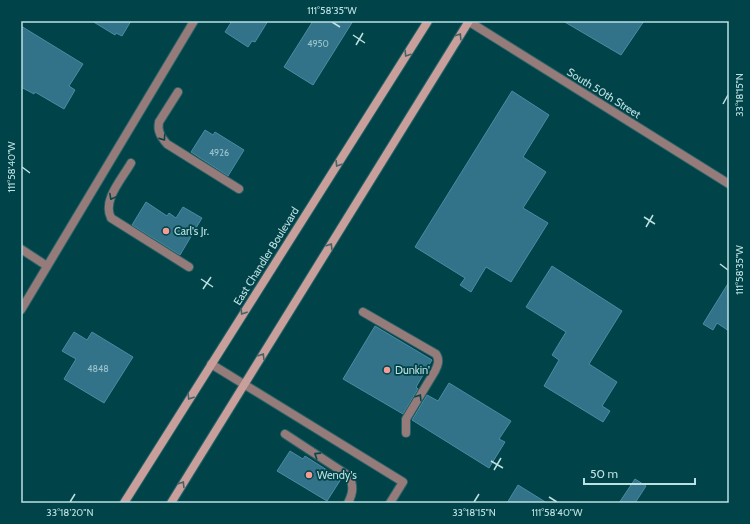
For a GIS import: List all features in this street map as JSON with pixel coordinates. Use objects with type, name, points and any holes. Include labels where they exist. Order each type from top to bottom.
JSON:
[{"type":"main road","name":"East Chandler Boulevard","points":[[124,503],[428,21]]},
{"type":"main road","points":[[171,503],[468,21]]},
{"type":"street","points":[[21,310],[194,21]]},
{"type":"street","name":"South 50th Street","points":[[468,21],[729,184]]},
{"type":"street","points":[[178,92],[159,122],[158,126],[161,138],[167,144],[239,189]]},
{"type":"street","points":[[131,163],[109,201],[107,211],[111,218],[189,267]]},
{"type":"street","points":[[21,249],[47,266]]},
{"type":"street","points":[[363,312],[436,354],[438,358],[439,365],[406,419],[406,433]]},
{"type":"street","points":[[211,364],[403,482],[390,503]]},
{"type":"street","points":[[285,434],[349,476],[352,484],[352,493],[348,503]]},
{"type":"building","points":[[92,21],[131,21],[122,36],[116,33],[115,35]]},
{"type":"building","points":[[232,21],[268,21],[255,42],[252,41],[248,47],[225,32]]},
{"type":"building","points":[[313,21],[353,21],[313,85],[284,67]]},
{"type":"building","points":[[563,21],[644,21],[621,55]]},
{"type":"building","points":[[21,26],[83,64],[69,86],[75,90],[64,109],[35,92],[34,94],[21,87]]},
{"type":"building","points":[[512,91],[549,115],[523,157],[546,172],[523,208],[548,223],[511,282],[486,267],[471,292],[460,285],[465,278],[415,247]]},
{"type":"building","points":[[205,130],[213,135],[215,132],[244,150],[228,176],[191,152]]},
{"type":"building","name":"Carl's Jr.","points":[[146,202],[167,216],[169,213],[176,218],[183,207],[202,218],[180,255],[132,225]]},
{"type":"building","points":[[552,266],[622,311],[589,364],[617,382],[602,406],[610,411],[603,422],[544,386],[559,360],[552,355],[566,332],[526,307]]},
{"type":"building","points":[[729,282],[729,331],[717,323],[713,330],[703,324]]},
{"type":"building","name":"Dunkin'","points":[[375,326],[432,360],[416,387],[418,389],[403,414],[343,379]]},
{"type":"building","points":[[74,332],[87,340],[92,332],[133,357],[104,403],[64,379],[76,359],[62,351]]},
{"type":"building","points":[[449,383],[511,421],[499,439],[505,442],[489,468],[412,420],[427,395],[438,401]]},
{"type":"building","name":"Wendy's","points":[[290,451],[303,459],[305,456],[341,479],[327,501],[277,471]]},
{"type":"building","points":[[635,479],[646,486],[635,503],[619,503]]},
{"type":"building","points":[[518,485],[547,503],[507,503]]},
{"type":"place","name":"Carl's Jr.","points":[[166,231]]},
{"type":"place","name":"Dunkin'","points":[[387,370]]},
{"type":"place","name":"Wendy's","points":[[309,475]]}]
